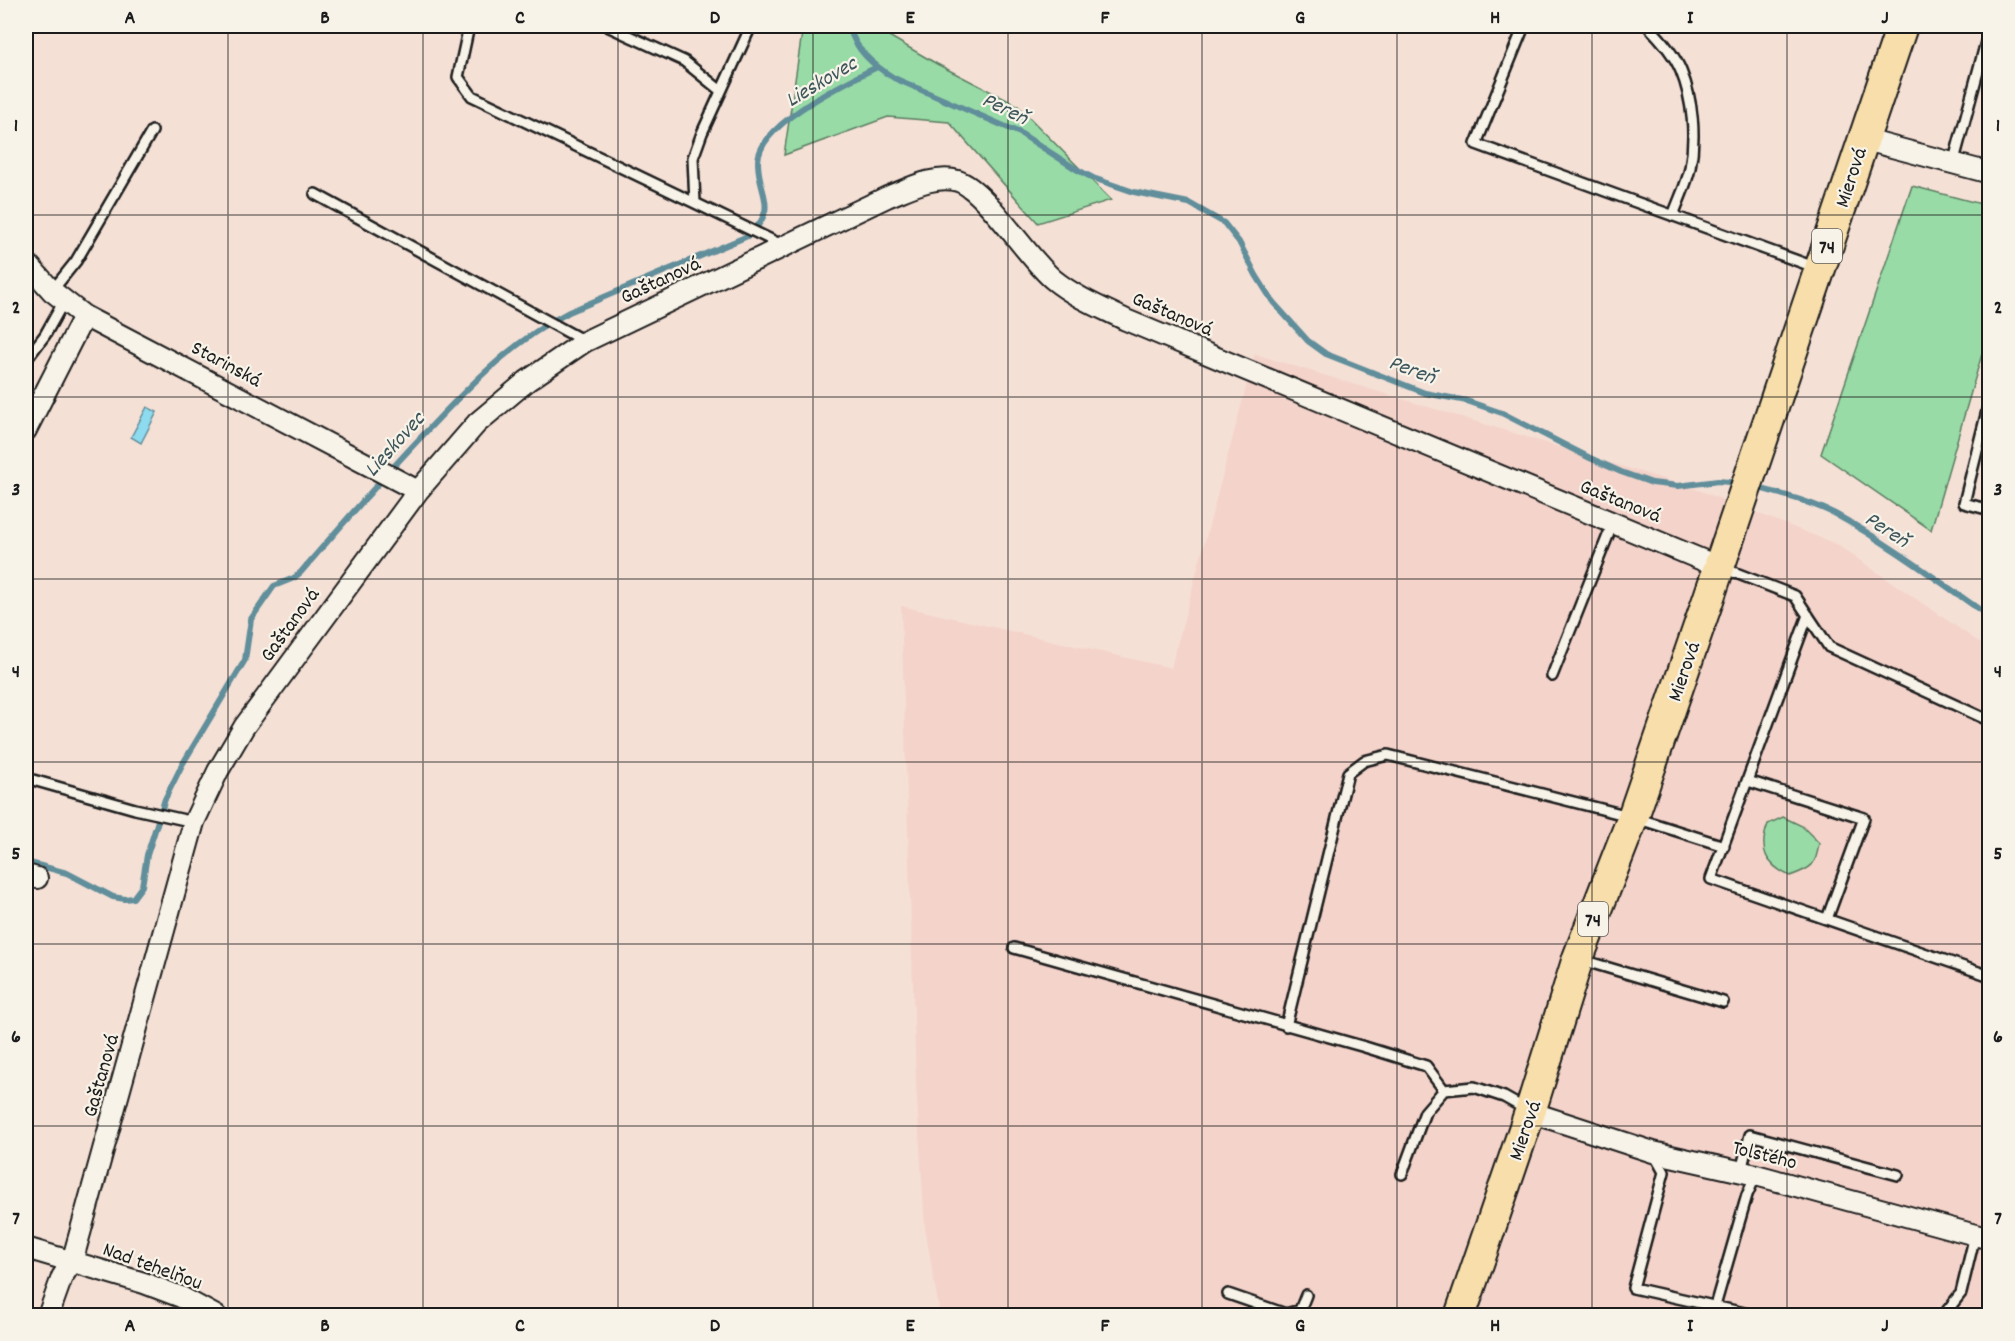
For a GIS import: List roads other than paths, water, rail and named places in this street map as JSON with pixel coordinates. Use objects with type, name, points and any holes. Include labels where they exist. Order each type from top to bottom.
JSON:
[{"type":"main road","name":"Mierová","points":[[1460,1316],[1530,1112],[1578,958],[1633,817],[1902,26]]},
{"type":"street","points":[[1862,139],[1989,173]]},
{"type":"street","name":"Gaštanová","points":[[48,1316],[62,1277],[72,1262],[194,822],[218,771],[244,727],[418,491],[477,423],[527,381],[584,342],[887,197],[935,179],[957,181],[974,189],[1034,260],[1052,279],[1072,293],[1137,325],[1719,567]]},
{"type":"street","name":"Starinská","points":[[26,262],[58,296],[84,316],[418,491]]},
{"type":"street","points":[[26,430],[84,316]]},
{"type":"street","name":"Tolstého","points":[[1530,1112],[1653,1152],[1748,1173],[1982,1237]]},
{"type":"street","points":[[26,1248],[72,1262]]},
{"type":"street","name":"Nad tehelňou","points":[[72,1262],[144,1283],[217,1315]]},
{"type":"lane","points":[[469,26],[458,77],[472,96],[784,246]]},
{"type":"lane","points":[[607,26],[684,61],[721,91]]},
{"type":"lane","points":[[695,203],[693,158],[702,133],[751,26]]},
{"type":"lane","points":[[1524,26],[1476,144],[1820,268]]},
{"type":"lane","points":[[1648,26],[1664,43],[1681,70],[1691,107],[1694,143],[1690,170],[1673,216]]},
{"type":"lane","points":[[1953,164],[1986,42]]},
{"type":"lane","points":[[26,360],[45,335],[58,296],[76,261],[152,131]]},
{"type":"lane","points":[[315,194],[584,342]]},
{"type":"lane","points":[[1989,399],[1964,503],[1989,510]]},
{"type":"lane","points":[[1552,676],[1613,523]]},
{"type":"lane","points":[[1719,567],[1796,597],[1829,647],[1989,721]]},
{"type":"lane","points":[[1808,615],[1711,879],[1989,975]]},
{"type":"lane","points":[[1286,1026],[1348,773],[1364,761],[1388,755],[1633,817],[1724,846]]},
{"type":"lane","points":[[26,778],[194,822]]},
{"type":"lane","points":[[1748,781],[1864,818],[1827,919]]},
{"type":"lane","points":[[1014,948],[1426,1066],[1444,1090]]},
{"type":"lane","points":[[1578,958],[1600,967],[1723,1002]]},
{"type":"lane","points":[[1402,1174],[1425,1112],[1444,1090],[1474,1087],[1504,1097],[1530,1112]]},
{"type":"lane","points":[[1715,1306],[1747,1195],[1750,1134],[1898,1175]]},
{"type":"lane","points":[[1653,1152],[1664,1172],[1634,1288],[1758,1316]]},
{"type":"lane","points":[[1943,1316],[1961,1293],[1982,1237]]},
{"type":"lane","points":[[1228,1294],[1286,1314],[1300,1310],[1306,1295]]},
{"type":"water","points":[[147,407],[157,412],[141,443],[131,437]]},
{"type":"waterway","name":"Pereň","points":[[849,26],[860,50],[879,68],[894,78],[1020,133],[1093,178],[1134,192],[1189,203],[1224,223],[1239,242],[1273,302],[1308,341],[1326,354],[1425,393],[1467,401],[1502,413],[1590,458],[1652,483],[1678,486],[1718,481],[1740,483]]},
{"type":"waterway","name":"Lieskovec","points":[[26,862],[67,873],[113,897],[133,898],[142,886],[147,855],[165,799],[182,765],[245,660],[251,619],[274,586],[294,578],[301,572],[456,400],[528,337],[569,312],[750,235],[759,225],[766,208],[758,163],[762,148],[772,134],[787,119],[806,106],[877,67]]},
{"type":"waterway","name":"Pereň","points":[[1756,487],[1825,509],[1855,525],[1990,617]]}]
